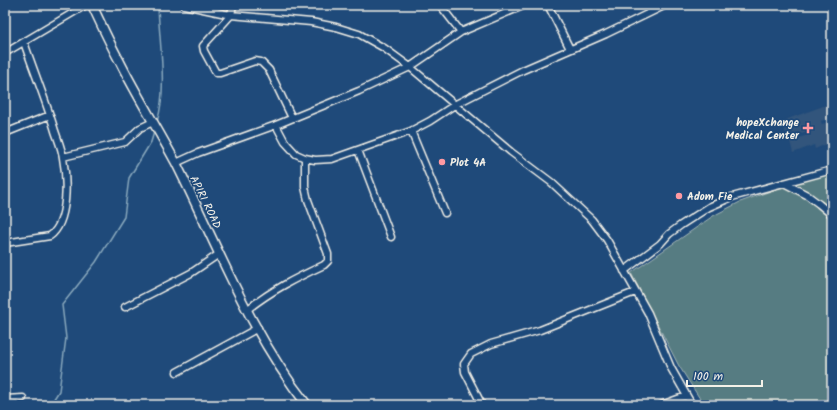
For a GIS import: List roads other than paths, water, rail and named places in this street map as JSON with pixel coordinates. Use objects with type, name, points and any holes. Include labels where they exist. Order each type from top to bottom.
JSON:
[{"type":"street","points":[[5,53],[86,5]]},
{"type":"street","name":"APIRI ROAD","points":[[92,5],[119,62],[176,163],[219,254],[269,350],[291,385],[307,405]]},
{"type":"street","points":[[184,5],[231,14],[311,22],[336,27],[359,34],[384,48],[410,67],[456,104],[511,152],[551,182],[582,209],[592,220],[607,240],[648,313],[672,368],[692,405]]},
{"type":"street","points":[[233,5],[231,14],[203,46],[204,51],[216,73],[256,61],[261,62],[269,70],[292,118]]},
{"type":"street","points":[[440,5],[461,32]]},
{"type":"street","points":[[176,163],[198,153],[276,125],[359,91],[410,67],[461,32],[525,5]]},
{"type":"street","points":[[548,5],[570,49]]},
{"type":"street","points":[[276,125],[285,142],[296,154],[315,160],[332,159],[411,131],[430,121],[456,104],[523,70],[606,34],[666,5]]},
{"type":"street","points":[[5,243],[50,236],[55,232],[61,220],[64,205],[65,186],[63,157],[24,42]]},
{"type":"street","points":[[5,133],[50,115]]},
{"type":"street","points":[[63,157],[125,142],[140,128],[153,122]]},
{"type":"street","points":[[411,131],[445,213]]},
{"type":"street","points":[[358,150],[391,236]]},
{"type":"street","points":[[248,309],[264,296],[290,280],[324,265],[328,261],[328,254],[308,200],[305,187],[305,158]]},
{"type":"street","points":[[624,271],[660,244],[669,234],[702,211],[732,197],[832,170]]},
{"type":"street","points":[[784,183],[807,195],[832,215]]},
{"type":"street","points":[[125,307],[191,273],[219,254]]},
{"type":"street","points":[[482,405],[465,372],[464,364],[471,354],[491,344],[540,330],[635,292]]},
{"type":"street","points":[[177,372],[258,328]]},
{"type":"street","points":[[662,405],[686,396]]},
{"type":"street","points":[[5,399],[23,398]]},
{"type":"waterway","points":[[157,122],[162,94],[162,64],[158,5]]},
{"type":"waterway","points":[[50,405],[59,391],[66,338],[62,305],[96,262],[124,217],[129,178],[151,142],[154,132]]},
{"type":"place","name":"hopeXchange Medical Center","points":[[808,128]]},
{"type":"place","name":"Plot 4A","points":[[442,162]]},
{"type":"place","name":"Adom Fie","points":[[679,196]]}]
